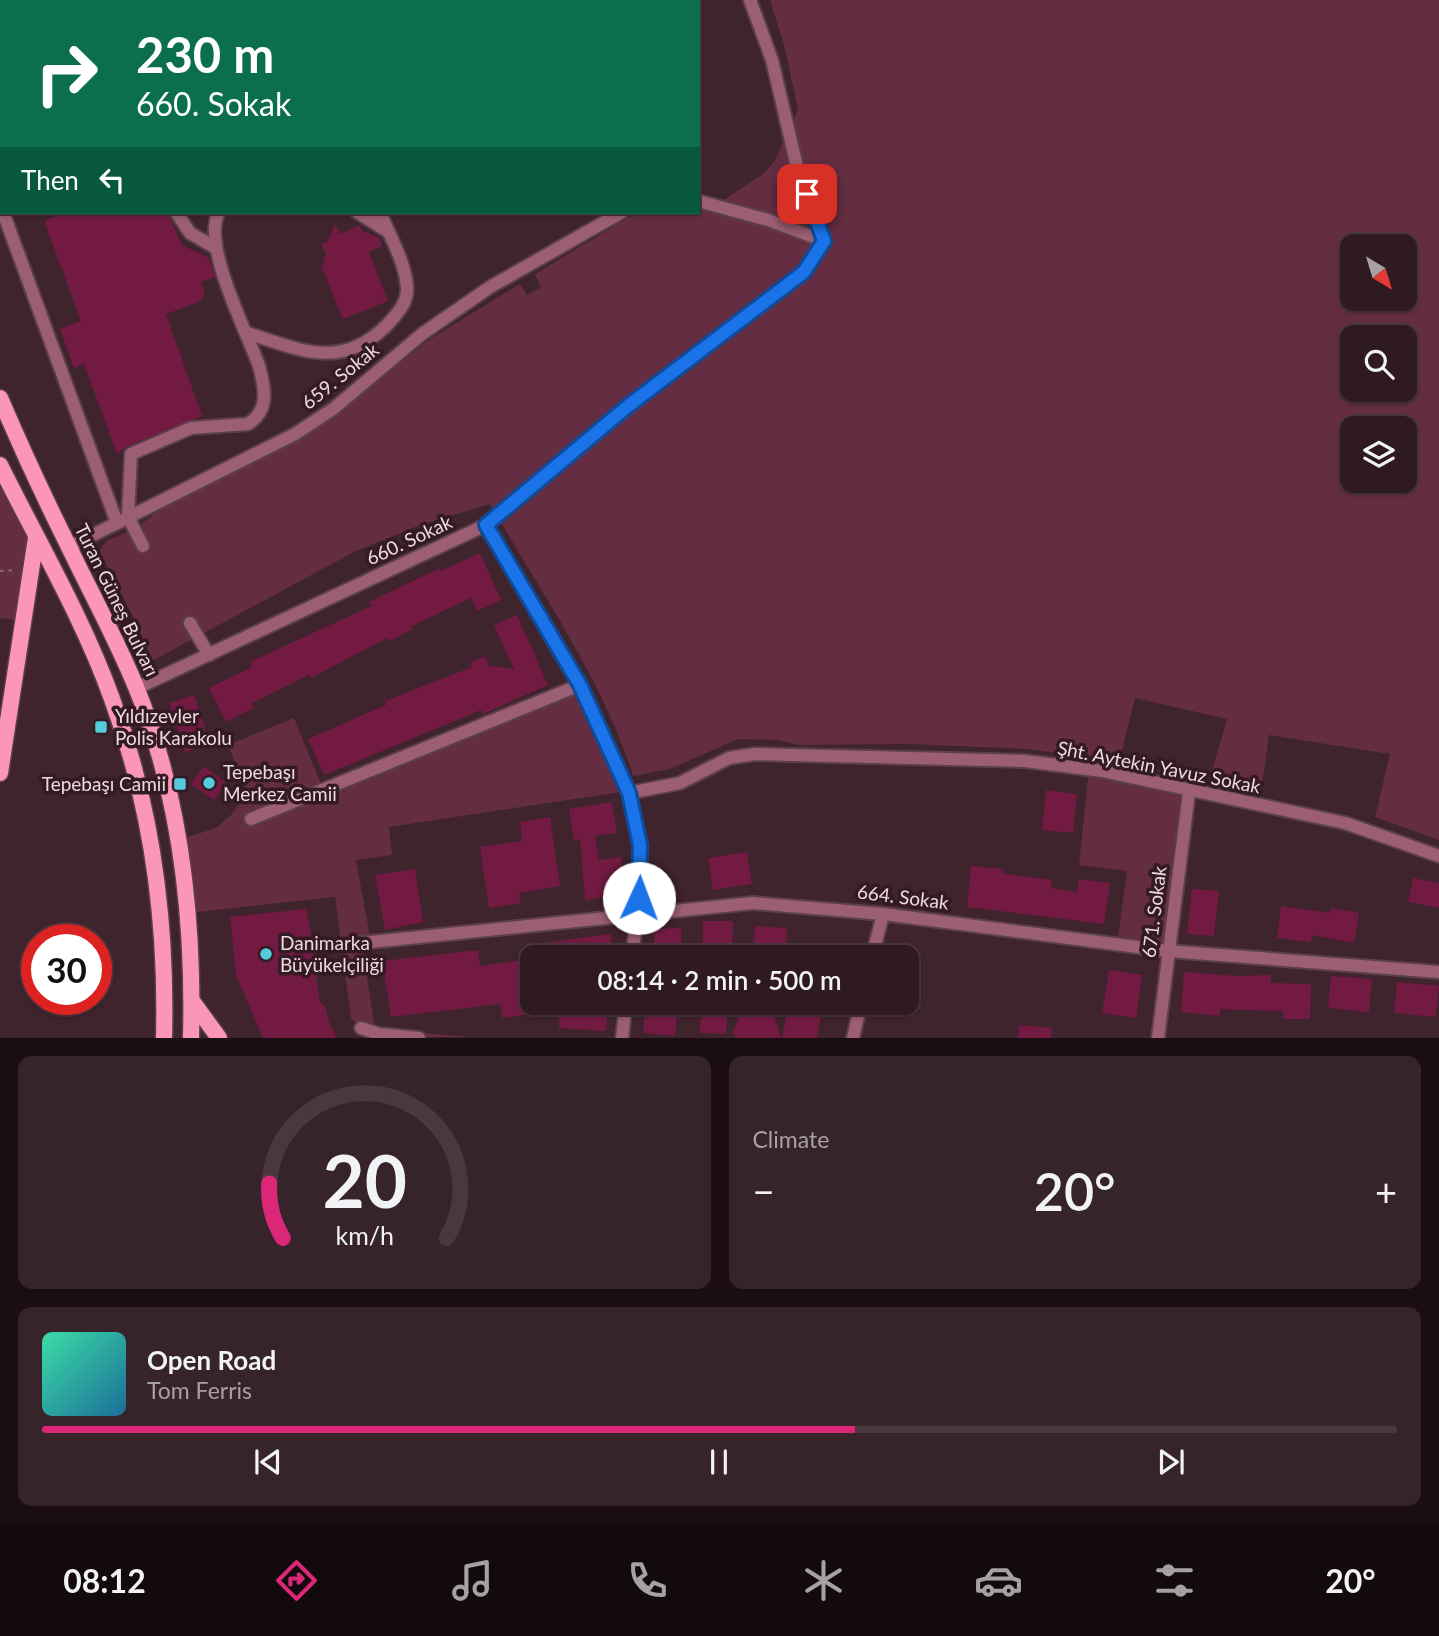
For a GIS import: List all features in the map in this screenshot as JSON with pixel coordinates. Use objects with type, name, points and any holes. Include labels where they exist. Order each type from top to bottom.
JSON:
[{"type":"main road","name":"Turan Güneş Bulvarı","points":[[0,398],[137,688],[154,738],[178,840],[188,913],[191,1038]]},
{"type":"main road","points":[[0,465],[83,632],[112,698],[138,779],[155,870],[162,929],[164,1038]]},
{"type":"main road","points":[[0,773],[36,538]]},
{"type":"main road","points":[[192,1001],[219,1038]]},
{"type":"street","points":[[750,0],[772,60],[798,171],[824,241]]},
{"type":"street","points":[[700,202],[768,220],[824,241]]},
{"type":"street","points":[[4,214],[123,520],[143,547]]},
{"type":"street","points":[[177,214],[190,233],[216,248]]},
{"type":"street","points":[[123,520],[130,458],[134,450],[191,428],[248,424],[263,407],[264,383],[216,248],[215,227],[218,214]]},
{"type":"street","points":[[360,214],[387,231]]},
{"type":"street","points":[[247,333],[320,354],[339,354],[368,341],[399,312],[407,295],[402,268],[381,214]]},
{"type":"street","name":"659. Sokak","points":[[69,547],[261,454],[295,434],[333,410],[440,321],[490,287],[618,214]]},
{"type":"street","name":"660. Sokak","points":[[137,688],[486,525],[628,406],[804,272],[824,241]]},
{"type":"street","points":[[486,525],[580,685],[629,793],[640,845],[641,881],[634,945]]},
{"type":"street","points":[[190,623],[209,654]]},
{"type":"street","points":[[251,819],[580,685]]},
{"type":"street","name":"Şht. Aytekin Yavuz Sokak","points":[[629,793],[680,783],[718,762],[742,755],[865,755],[1025,761],[1102,771],[1189,792],[1345,823],[1439,856]]},
{"type":"street","name":"671. Sokak","points":[[1158,1038],[1189,792]]},
{"type":"street","name":"664. Sokak","points":[[362,943],[753,903],[803,905],[883,914],[1168,951],[1439,972]]},
{"type":"street","points":[[875,945],[883,914]]},
{"type":"street","points":[[622,1038],[625,1015]]},
{"type":"street","points":[[853,1038],[858,1015]]},
{"type":"street","points":[[361,1028],[379,1034],[419,1038]]},
{"type":"shaded area","points":[[770,0],[1439,0],[1439,840],[1375,817],[1390,754],[1269,735],[1260,799],[1206,791],[1227,719],[1135,698],[1119,762],[1028,749],[909,744],[799,745],[777,740],[738,739],[670,769],[633,776],[621,741],[588,671],[490,504],[420,525],[354,552],[152,661],[135,620],[99,551],[107,541],[139,526],[162,507],[326,420],[430,339],[520,284],[527,295],[541,288],[535,274],[635,214],[700,214],[700,205],[713,207],[764,173],[774,162],[798,110],[784,45]]},
{"type":"shaded area","points":[[0,465],[36,538],[24,621],[0,618]]},
{"type":"shaded area","points":[[580,685],[628,791],[389,827],[392,855],[356,860],[371,942],[362,944],[375,1029],[468,1037],[377,1037],[361,1028],[351,1018],[335,897],[188,913],[178,840],[216,828],[232,814],[243,797],[245,787],[228,745],[294,718],[323,789]]},
{"type":"shaded area","points":[[1089,769],[1189,792],[1168,951],[1117,944],[1127,871],[1079,865]]},
{"type":"building","points":[[61,214],[168,214],[182,245],[209,258],[215,277],[201,282],[205,293],[201,301],[166,314],[202,416],[128,446],[117,454],[84,364],[74,368],[60,329],[81,321],[46,220]]},
{"type":"building","points":[[335,223],[340,234],[360,225],[362,231],[379,237],[382,246],[369,252],[388,301],[343,319],[321,265],[324,264],[323,258],[327,256],[321,244],[328,241]]},
{"type":"building","points":[[480,553],[501,600],[477,611],[471,598],[412,626],[413,629],[389,641],[387,638],[311,678],[309,675],[252,703],[254,708],[226,722],[209,688],[252,667],[250,662],[371,606],[369,602],[440,568],[441,571]]},
{"type":"building","points":[[517,615],[548,685],[483,714],[481,710],[324,775],[308,739],[386,705],[385,701],[472,667],[470,663],[485,656],[489,666],[514,669],[494,625]]},
{"type":"building","points":[[194,695],[209,741],[185,753],[169,703]]},
{"type":"building","name":"Tepebaşı Merkez Camii","points":[[204,766],[226,783],[214,800],[191,784]]},
{"type":"building","points":[[1046,790],[1077,794],[1073,833],[1042,830]]},
{"type":"building","points":[[612,802],[617,833],[595,836],[599,860],[621,857],[626,895],[585,900],[580,839],[574,840],[569,809]]},
{"type":"building","points":[[550,817],[560,886],[519,893],[521,903],[489,908],[480,847],[522,841],[520,822]]},
{"type":"building","points":[[747,852],[752,884],[713,890],[708,858]]},
{"type":"building","points":[[971,866],[1003,869],[1003,874],[1052,880],[1051,888],[1077,892],[1079,879],[1110,883],[1104,924],[967,907]]},
{"type":"building","points":[[415,869],[423,922],[385,930],[375,875]]},
{"type":"building","points":[[1413,878],[1439,883],[1439,908],[1408,902]]},
{"type":"building","points":[[1192,889],[1219,891],[1214,936],[1187,934]]},
{"type":"building","points":[[1281,906],[1329,913],[1330,908],[1359,913],[1354,943],[1312,935],[1311,942],[1277,938]]},
{"type":"building","points":[[306,909],[319,976],[316,977],[320,1002],[325,1006],[337,1038],[263,1038],[236,975],[230,917]]},
{"type":"building","points":[[703,921],[733,921],[732,945],[702,945]]},
{"type":"building","points":[[755,926],[787,928],[786,945],[754,945]]},
{"type":"building","points":[[681,928],[682,945],[654,945],[654,929]]},
{"type":"building","points":[[611,934],[612,945],[536,945]]},
{"type":"building","points":[[478,950],[480,966],[520,960],[520,1015],[524,1015],[502,1018],[500,1004],[391,1017],[382,961]]},
{"type":"building","points":[[1109,970],[1142,975],[1136,1018],[1102,1013]]},
{"type":"building","points":[[1184,972],[1237,976],[1271,975],[1271,983],[1311,984],[1310,1019],[1283,1019],[1283,1011],[1220,1009],[1220,1016],[1181,1012]]},
{"type":"building","points":[[1331,976],[1372,979],[1369,1012],[1328,1008]]},
{"type":"building","points":[[1397,982],[1439,986],[1436,1017],[1394,1013]]},
{"type":"building","points":[[560,1015],[607,1015],[606,1031],[559,1028]]},
{"type":"building","points":[[645,1015],[677,1015],[675,1036],[643,1033]]},
{"type":"building","points":[[701,1015],[727,1015],[726,1034],[700,1033]]},
{"type":"building","points":[[740,1015],[774,1015],[781,1038],[735,1038],[735,1034],[732,1034]]},
{"type":"building","points":[[787,1015],[821,1015],[817,1038],[782,1038]]},
{"type":"building","points":[[1019,1025],[1052,1028],[1051,1038],[1018,1038]]},
{"type":"place","name":"Yıldızevler Polis Karakolu","points":[[101,727]]},
{"type":"place","name":"Tepebaşı Merkez Camii","points":[[209,783]]},
{"type":"place","name":"Tepebaşı Camii","points":[[180,784]]},
{"type":"place","name":"Danimarka Büyükelçiliği","points":[[266,954]]},
{"type":"route","points":[[639,898],[640,845],[629,793],[580,685],[486,525],[628,406],[804,272],[824,241],[807,194]]}]
